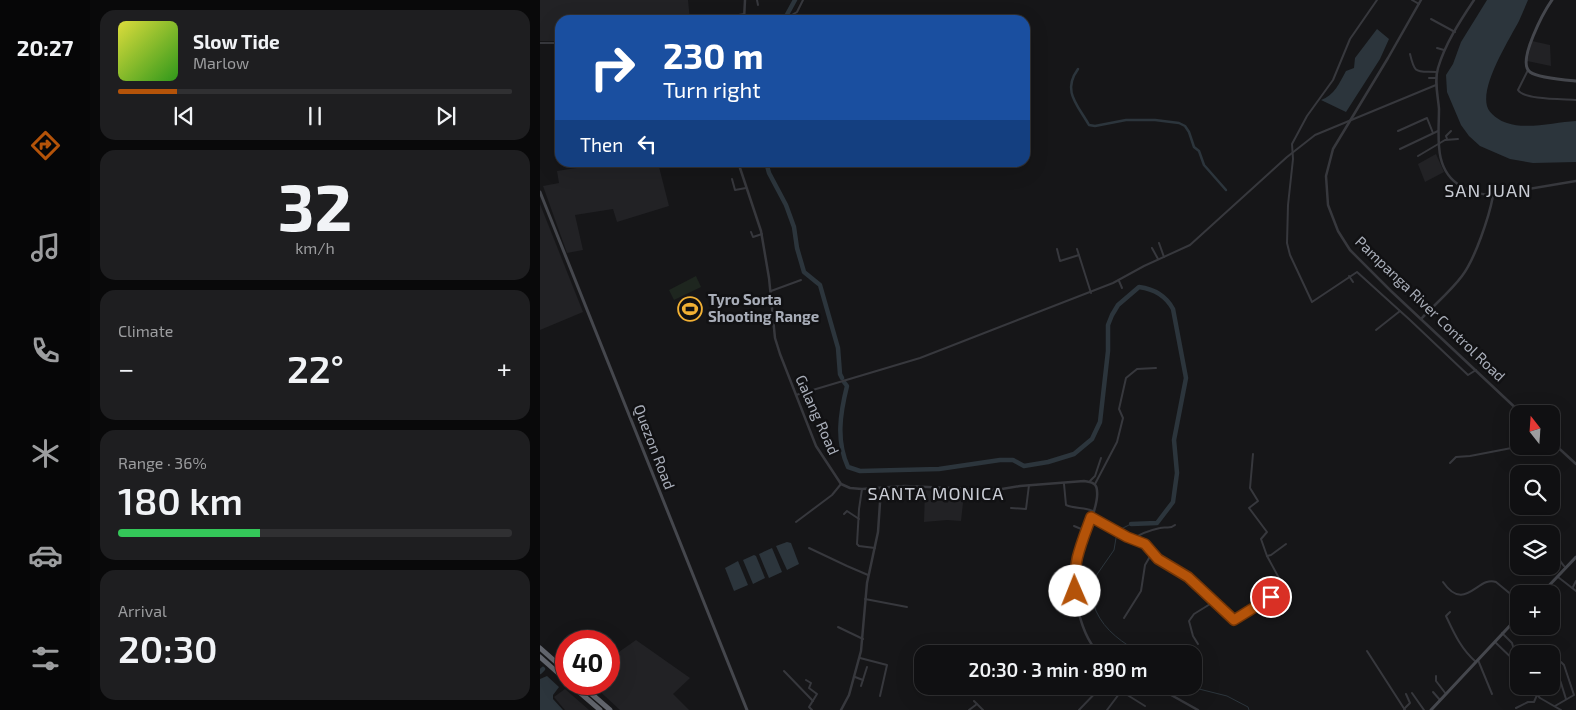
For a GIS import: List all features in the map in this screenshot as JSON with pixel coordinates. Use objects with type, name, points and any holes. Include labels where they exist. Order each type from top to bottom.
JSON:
[{"type":"highway","points":[[540,648],[555,661]]},
{"type":"highway","points":[[540,657],[555,670]]},
{"type":"highway","points":[[583,695],[600,710]]},
{"type":"highway","points":[[593,695],[610,710]]},
{"type":"main road","points":[[1552,0],[1534,31],[1526,62],[1528,70],[1550,78],[1576,82]]},
{"type":"main road","name":"Quezon Road","points":[[540,192],[747,710]]},
{"type":"main road","points":[[1550,585],[1576,557]]},
{"type":"main road","points":[[1431,710],[1510,626]]},
{"type":"street","points":[[739,15],[744,14],[745,0]]},
{"type":"street","points":[[757,0],[758,6]]},
{"type":"street","points":[[792,15],[797,12],[803,0]]},
{"type":"street","points":[[1377,0],[1350,39],[1332,82],[1304,122],[1292,144],[1293,153],[1287,228],[1287,243],[1290,255],[1312,302],[1357,272],[1468,375],[1476,370]]},
{"type":"street","points":[[1412,0],[1419,4]]},
{"type":"street","name":"Pampanga River Control Road","points":[[1421,0],[1334,147],[1326,176],[1328,205],[1338,231],[1350,250],[1513,405]]},
{"type":"street","points":[[1474,0],[1444,50],[1436,78],[1438,143],[1442,162],[1450,177],[1454,182],[1470,191],[1493,195],[1576,181]]},
{"type":"street","points":[[1431,19],[1455,32]]},
{"type":"street","points":[[540,43],[555,44]]},
{"type":"street","points":[[1437,48],[1444,50]]},
{"type":"street","points":[[1410,54],[1415,70],[1418,72],[1437,72]]},
{"type":"street","points":[[1528,70],[1518,90],[1519,93],[1533,98],[1576,100]]},
{"type":"street","points":[[1429,78],[1436,78]]},
{"type":"street","points":[[795,395],[920,358],[1091,293],[1119,280],[1190,245],[1293,153],[1320,133],[1436,85]]},
{"type":"street","points":[[1398,131],[1427,118],[1433,133]]},
{"type":"street","points":[[1447,139],[1446,136],[1451,130]]},
{"type":"street","points":[[1400,149],[1438,131]]},
{"type":"street","points":[[1418,156],[1447,139],[1458,139]]},
{"type":"street","name":"Galang Road","points":[[740,167],[762,234],[776,338],[782,362],[816,446],[841,484]]},
{"type":"street","points":[[732,179],[735,190],[746,188]]},
{"type":"street","points":[[1421,319],[1456,284],[1465,272],[1479,240],[1493,195]]},
{"type":"street","points":[[751,232],[753,238],[762,234]]},
{"type":"street","points":[[1159,243],[1164,257]]},
{"type":"street","points":[[1077,248],[1091,293]]},
{"type":"street","points":[[1152,248],[1158,260]]},
{"type":"street","points":[[1057,249],[1060,261],[1079,256]]},
{"type":"street","points":[[1349,276],[1353,282]]},
{"type":"street","points":[[771,291],[801,280]]},
{"type":"street","points":[[1119,280],[1122,288]]},
{"type":"street","points":[[1376,330],[1400,311]]},
{"type":"street","points":[[1095,484],[1117,442],[1123,418],[1119,409],[1126,378],[1137,369],[1156,368]]},
{"type":"street","points":[[1450,463],[1456,456],[1470,456],[1510,448]]},
{"type":"street","points":[[1560,450],[1576,464]]},
{"type":"street","points":[[1091,517],[1145,544],[1163,563],[1188,577],[1235,620],[1263,601],[1285,592],[1286,589],[1267,556],[1260,539],[1267,532],[1249,508],[1258,501],[1250,488],[1253,454]]},
{"type":"street","points":[[1090,481],[1094,477],[1101,458]]},
{"type":"street","points":[[796,522],[832,495],[841,484],[850,488],[862,489],[905,486],[996,490],[1030,485],[1090,481],[1095,484],[1098,494],[1078,550],[1074,572],[1079,610],[1094,645]]},
{"type":"street","points":[[1064,483],[1066,505],[1077,509],[1085,508],[1093,511]]},
{"type":"street","points":[[1010,508],[1026,509],[1030,485]]},
{"type":"street","points":[[841,710],[849,695],[860,658],[865,599],[868,575],[875,548],[881,488]]},
{"type":"street","points":[[862,489],[858,518],[858,544],[859,546],[875,548]]},
{"type":"street","points":[[844,514],[847,511],[858,518]]},
{"type":"street","points":[[1133,539],[1160,528],[1173,528],[1175,525]]},
{"type":"street","points":[[1074,526],[1086,531]]},
{"type":"street","points":[[1267,556],[1286,544]]},
{"type":"street","points":[[809,548],[868,575]]},
{"type":"street","points":[[1124,618],[1141,590],[1145,565],[1152,553]]},
{"type":"street","points":[[1560,562],[1566,568]]},
{"type":"street","points":[[1051,589],[1055,573],[1074,572]]},
{"type":"street","points":[[1558,577],[1576,590]]},
{"type":"street","points":[[1443,582],[1449,590],[1461,595],[1472,592],[1484,582],[1491,580],[1510,594]]},
{"type":"street","points":[[1573,587],[1576,581]]},
{"type":"street","points":[[865,599],[907,607]]},
{"type":"street","points":[[1198,644],[1193,636],[1189,621],[1194,614],[1214,601]]},
{"type":"street","points":[[1450,612],[1446,616],[1456,636],[1466,653],[1477,661],[1492,694]]},
{"type":"street","points":[[838,627],[863,639]]},
{"type":"street","points":[[1502,634],[1513,645]]},
{"type":"street","points":[[1495,642],[1510,656]]},
{"type":"street","points":[[1367,651],[1405,709],[1410,703],[1406,694]]},
{"type":"street","points":[[860,658],[887,664],[880,696]]},
{"type":"street","points":[[1555,706],[1574,694],[1565,667],[1560,662]]},
{"type":"street","points":[[861,686],[867,667]]},
{"type":"street","points":[[784,671],[813,702]]},
{"type":"street","points":[[1436,676],[1439,686],[1446,694]]},
{"type":"street","points":[[855,677],[863,680]]},
{"type":"street","points":[[1560,679],[1566,700]]},
{"type":"street","points":[[806,680],[811,683],[809,688],[817,694]]},
{"type":"street","points":[[812,710],[809,707],[820,691]]},
{"type":"street","points":[[1412,692],[1424,710]]},
{"type":"street","points":[[1433,692],[1440,700]]},
{"type":"street","points":[[1078,710],[1093,695]]},
{"type":"street","points":[[1107,710],[1118,695]]},
{"type":"street","points":[[1127,695],[1145,706]]},
{"type":"street","points":[[1171,695],[1198,710]]},
{"type":"street","points":[[1516,708],[1529,701],[1534,702],[1537,696],[1561,710]]},
{"type":"street","points":[[974,701],[983,710]]},
{"type":"street","points":[[969,710],[977,704]]},
{"type":"shaded area","points":[[540,0],[688,0],[690,15],[555,15],[555,41],[540,41]]},
{"type":"shaded area","points":[[1487,0],[1528,0],[1492,74],[1486,97],[1488,109],[1498,119],[1515,125],[1532,126],[1576,121],[1576,162],[1533,163],[1510,159],[1480,146],[1461,125],[1447,92],[1446,75],[1453,64],[1461,42]]},
{"type":"shaded area","points":[[1377,29],[1389,39],[1380,59],[1346,112],[1321,100],[1333,92],[1346,71],[1354,68],[1355,58]]},
{"type":"shaded area","points":[[1532,41],[1550,45],[1551,66],[1527,61]]},
{"type":"shaded area","points":[[1436,154],[1444,172],[1425,182],[1418,164]]},
{"type":"shaded area","points":[[583,167],[659,167],[669,206],[617,222],[613,209],[575,215],[583,250],[567,253],[543,186],[559,183],[557,171]]},
{"type":"shaded area","points":[[540,204],[583,312],[540,330]]},
{"type":"shaded area","points":[[696,276],[701,287],[674,300],[669,290]]},
{"type":"shaded area","name":"Tyro Sorta Shooting Range","points":[[694,297],[702,314],[686,320],[679,304]]},
{"type":"shaded area","points":[[925,490],[964,494],[961,521],[924,522]]},
{"type":"shaded area","points":[[787,542],[791,543],[799,564],[787,570],[776,546]]},
{"type":"shaded area","points":[[772,548],[782,572],[769,578],[759,554]]},
{"type":"shaded area","points":[[754,555],[765,578],[753,584],[743,560]]},
{"type":"shaded area","points":[[738,561],[748,585],[734,591],[725,568]]},
{"type":"shaded area","points":[[636,640],[690,678],[673,694],[689,710],[620,710],[604,695],[620,695],[620,651]]},
{"type":"shaded area","points":[[547,676],[555,683],[553,699],[563,710],[540,710],[540,679]]},
{"type":"shaded area","points":[[557,695],[572,695],[589,710],[565,710],[554,697]]},
{"type":"waterway","points":[[787,15],[795,0]]},
{"type":"waterway","points":[[1078,69],[1073,77],[1071,91],[1076,104],[1089,125],[1095,126],[1126,120],[1155,120],[1179,123],[1185,126],[1189,132],[1194,147],[1199,151],[1204,165],[1226,190]]},
{"type":"waterway","points":[[767,167],[786,205],[794,227],[797,248],[804,272],[820,285],[838,348],[842,378]]},
{"type":"waterway","points":[[844,382],[847,386],[840,427],[842,447],[848,467],[860,471],[939,469],[1000,460],[1013,460],[1024,466],[1048,462],[1074,454],[1092,439],[1100,422],[1108,351],[1108,325],[1112,315],[1118,305],[1139,287],[1155,291],[1167,300],[1173,309],[1186,378],[1174,440],[1177,473],[1173,502],[1157,523],[1131,524]]},
{"type":"waterway","points":[[1127,645],[1104,625],[1095,608],[1091,583],[1114,550],[1119,530],[1131,524]]},
{"type":"waterway","points":[[540,672],[543,669]]},
{"type":"waterway","points":[[1202,690],[1227,696],[1248,707],[1249,710]]},
{"type":"place","name":"Tyro Sorta Shooting Range","points":[[690,309]]},
{"type":"district","name":"SAN JUAN","points":[[1488,191]]},
{"type":"district","name":"SANTA MONICA","points":[[936,494]]},
{"type":"route","points":[[1075,591],[1076,557],[1091,517],[1127,537],[1145,544],[1163,563],[1176,569],[1200,587],[1234,620],[1271,597]]}]
